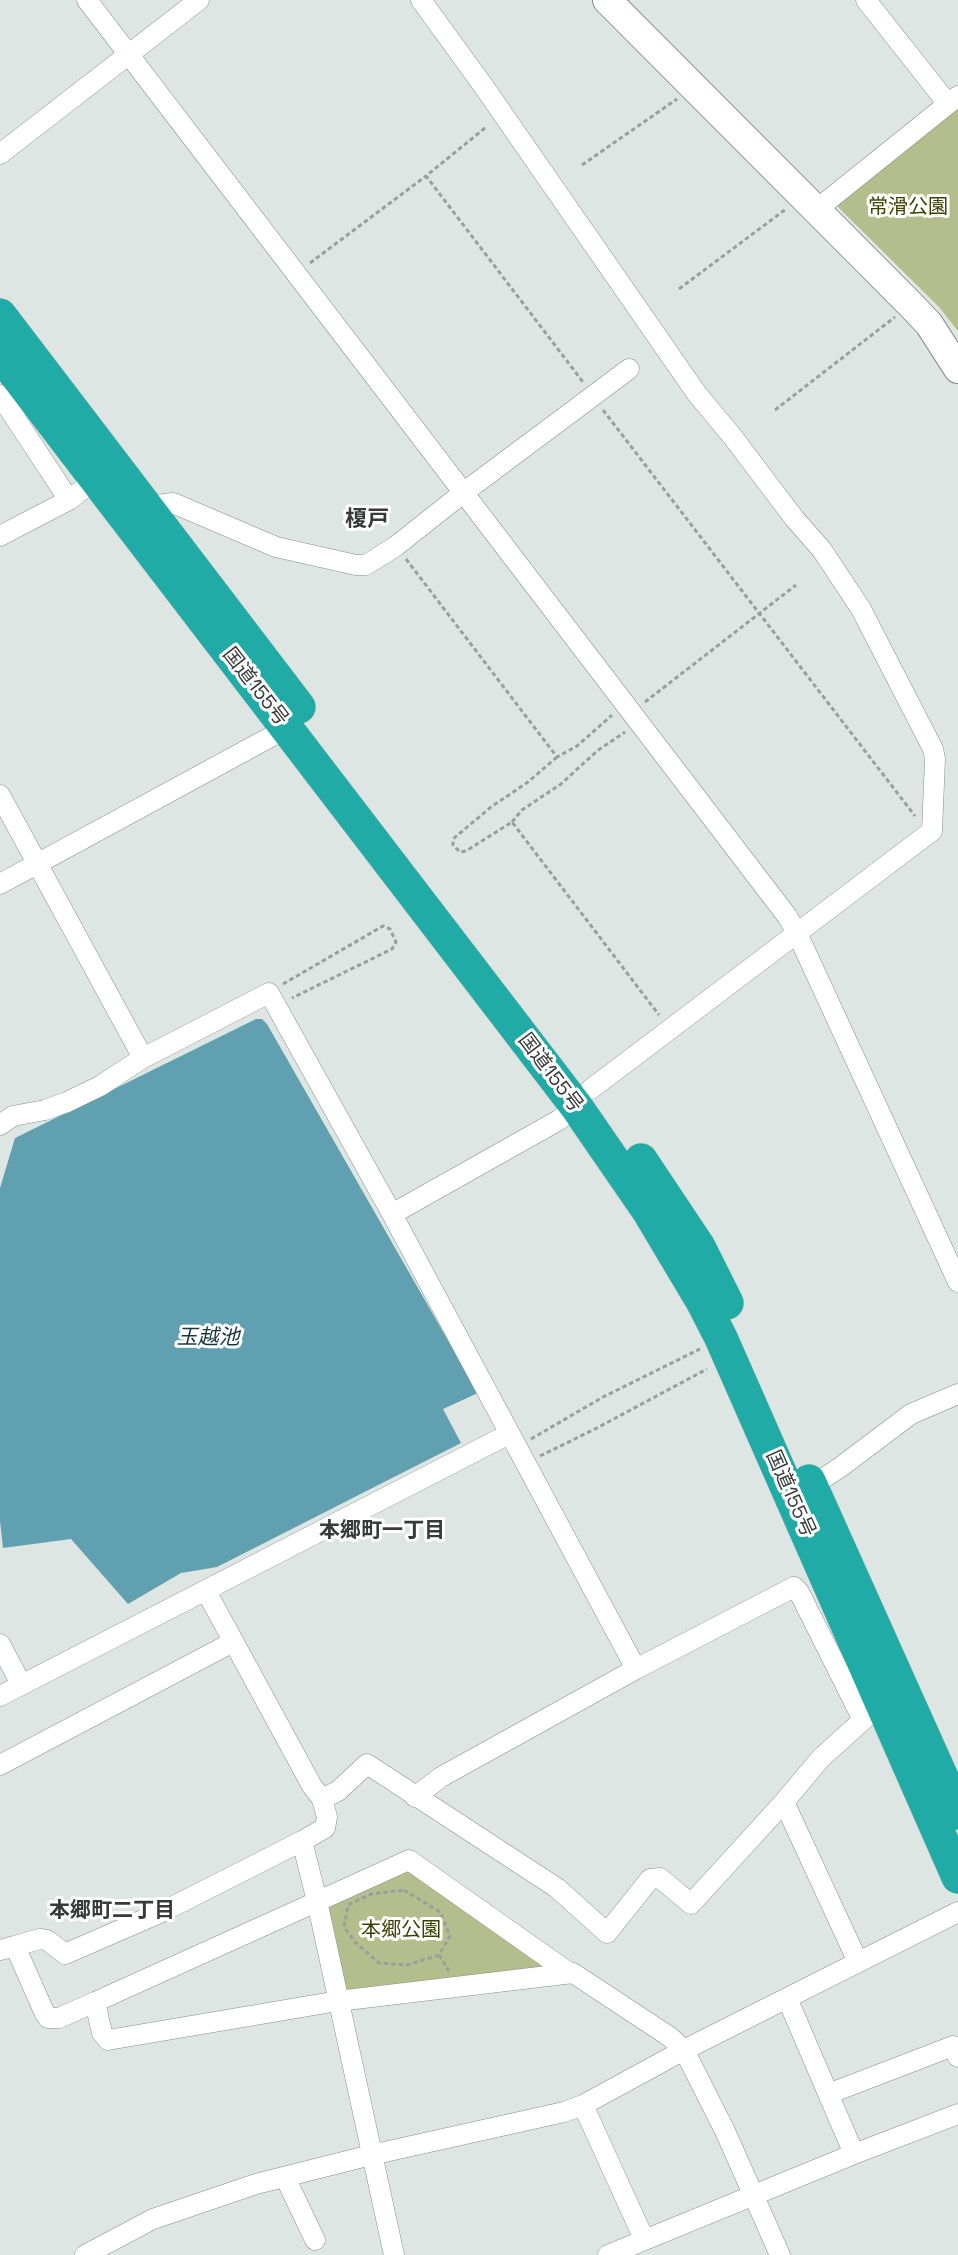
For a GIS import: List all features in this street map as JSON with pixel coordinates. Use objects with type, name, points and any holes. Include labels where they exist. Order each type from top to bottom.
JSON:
[{"type":"highway","name":"国道155号","points":[[0,315],[151,512],[584,1098],[702,1301],[710,1344],[872,1712],[958,1877]]},
{"type":"highway","name":"国道155号","points":[[0,354],[287,728],[584,1098],[668,1198],[699,1247],[740,1327],[958,1813]]},
{"type":"street","points":[[87,0],[788,916],[958,1282]]},
{"type":"street","points":[[0,154],[199,0]]},
{"type":"street","points":[[392,1214],[559,1120],[671,1030],[928,835],[932,831],[934,813],[935,759],[933,749],[861,609],[822,550],[794,518],[691,386],[482,84],[421,0]]},
{"type":"street","points":[[607,0],[911,304],[929,324],[958,369]]},
{"type":"street","points":[[810,203],[953,100],[866,0]]},
{"type":"street","points":[[151,512],[164,504],[173,503],[276,547],[356,565],[366,565],[396,546],[629,369]]},
{"type":"street","points":[[0,395],[69,500]]},
{"type":"street","points":[[0,536],[69,500],[96,479]]},
{"type":"street","points":[[0,884],[287,728]]},
{"type":"street","points":[[0,795],[142,1058]]},
{"type":"street","points":[[0,1125],[13,1116],[45,1110],[68,1102],[100,1086],[142,1058],[273,999],[392,1214],[636,1669]]},
{"type":"street","points":[[812,1486],[911,1414],[958,1394]]},
{"type":"street","points":[[0,1696],[206,1592],[517,1448]]},
{"type":"street","points":[[322,1799],[338,1791],[367,1764],[415,1797],[557,1888],[607,1933],[650,1879],[660,1878],[692,1904],[821,1758],[872,1712],[794,1587],[636,1669],[441,1777],[415,1797]]},
{"type":"street","points":[[206,1592],[312,1786],[322,1799],[327,1817],[325,1828],[164,1911],[65,1954],[47,1940],[40,1939],[7,1948],[48,2018],[59,2018],[409,1860],[568,1972],[578,1976],[670,2037],[684,2050],[725,2132],[780,2255]]},
{"type":"street","points":[[0,1765],[233,1642]]},
{"type":"street","points":[[0,1644],[21,1684]]},
{"type":"street","points":[[784,1802],[858,1962]]},
{"type":"street","points":[[302,1841],[394,2255]]},
{"type":"street","points":[[86,2255],[138,2225],[177,2209],[285,2176],[564,2112],[583,2105],[684,2050],[958,1912]]},
{"type":"street","points":[[95,2001],[104,2037],[114,2040],[338,2001],[568,1972]]},
{"type":"street","points":[[787,1998],[854,2154]]},
{"type":"street","points":[[828,2094],[953,2046],[958,2057]]},
{"type":"street","points":[[583,2105],[644,2239]]},
{"type":"street","points":[[608,2255],[958,2114]]},
{"type":"street","points":[[285,2176],[315,2240]]},
{"type":"path","points":[[582,165],[694,87]]},
{"type":"path","points":[[297,273],[426,176],[485,128]]},
{"type":"path","points":[[426,176],[928,835]]},
{"type":"path","points":[[679,289],[810,203]]},
{"type":"path","points":[[775,410],[911,304]]},
{"type":"path","points":[[396,546],[557,757]]},
{"type":"path","points":[[632,713],[597,751],[561,784],[533,801],[512,822],[466,851],[460,852],[453,845],[453,839],[491,807],[528,782],[557,757],[632,713],[796,585]]},
{"type":"path","points":[[512,822],[671,1030]]},
{"type":"path","points":[[383,926],[388,927],[395,938],[396,944],[392,949],[273,999],[383,926]]},
{"type":"path","points":[[517,1448],[603,1397],[710,1344]]},
{"type":"path","points":[[517,1448],[595,1429],[708,1369],[710,1344]]},
{"type":"path","points":[[404,1890],[440,1912],[450,1936],[439,1955],[407,1965],[379,1963],[355,1942],[344,1927],[348,1905],[371,1894],[404,1890]]},
{"type":"green space","name":"常滑公園","points":[[958,104],[958,331],[939,307],[835,204]]},
{"type":"green space","name":"本郷公園","points":[[401,1871],[410,1872],[545,1959],[540,1968],[351,1993],[343,1988],[326,1911],[330,1903]]},
{"type":"water","name":"玉越池","points":[[256,1019],[262,1019],[267,1024],[478,1393],[443,1409],[461,1443],[217,1567],[181,1573],[128,1604],[71,1539],[3,1548],[0,1521],[0,1188],[15,1138]]},
{"type":"district","name":"榎戸","points":[[367,520]]},
{"type":"district","name":"本郷町一丁目","points":[[382,1531]]},
{"type":"district","name":"本郷町二丁目","points":[[112,1911]]}]
